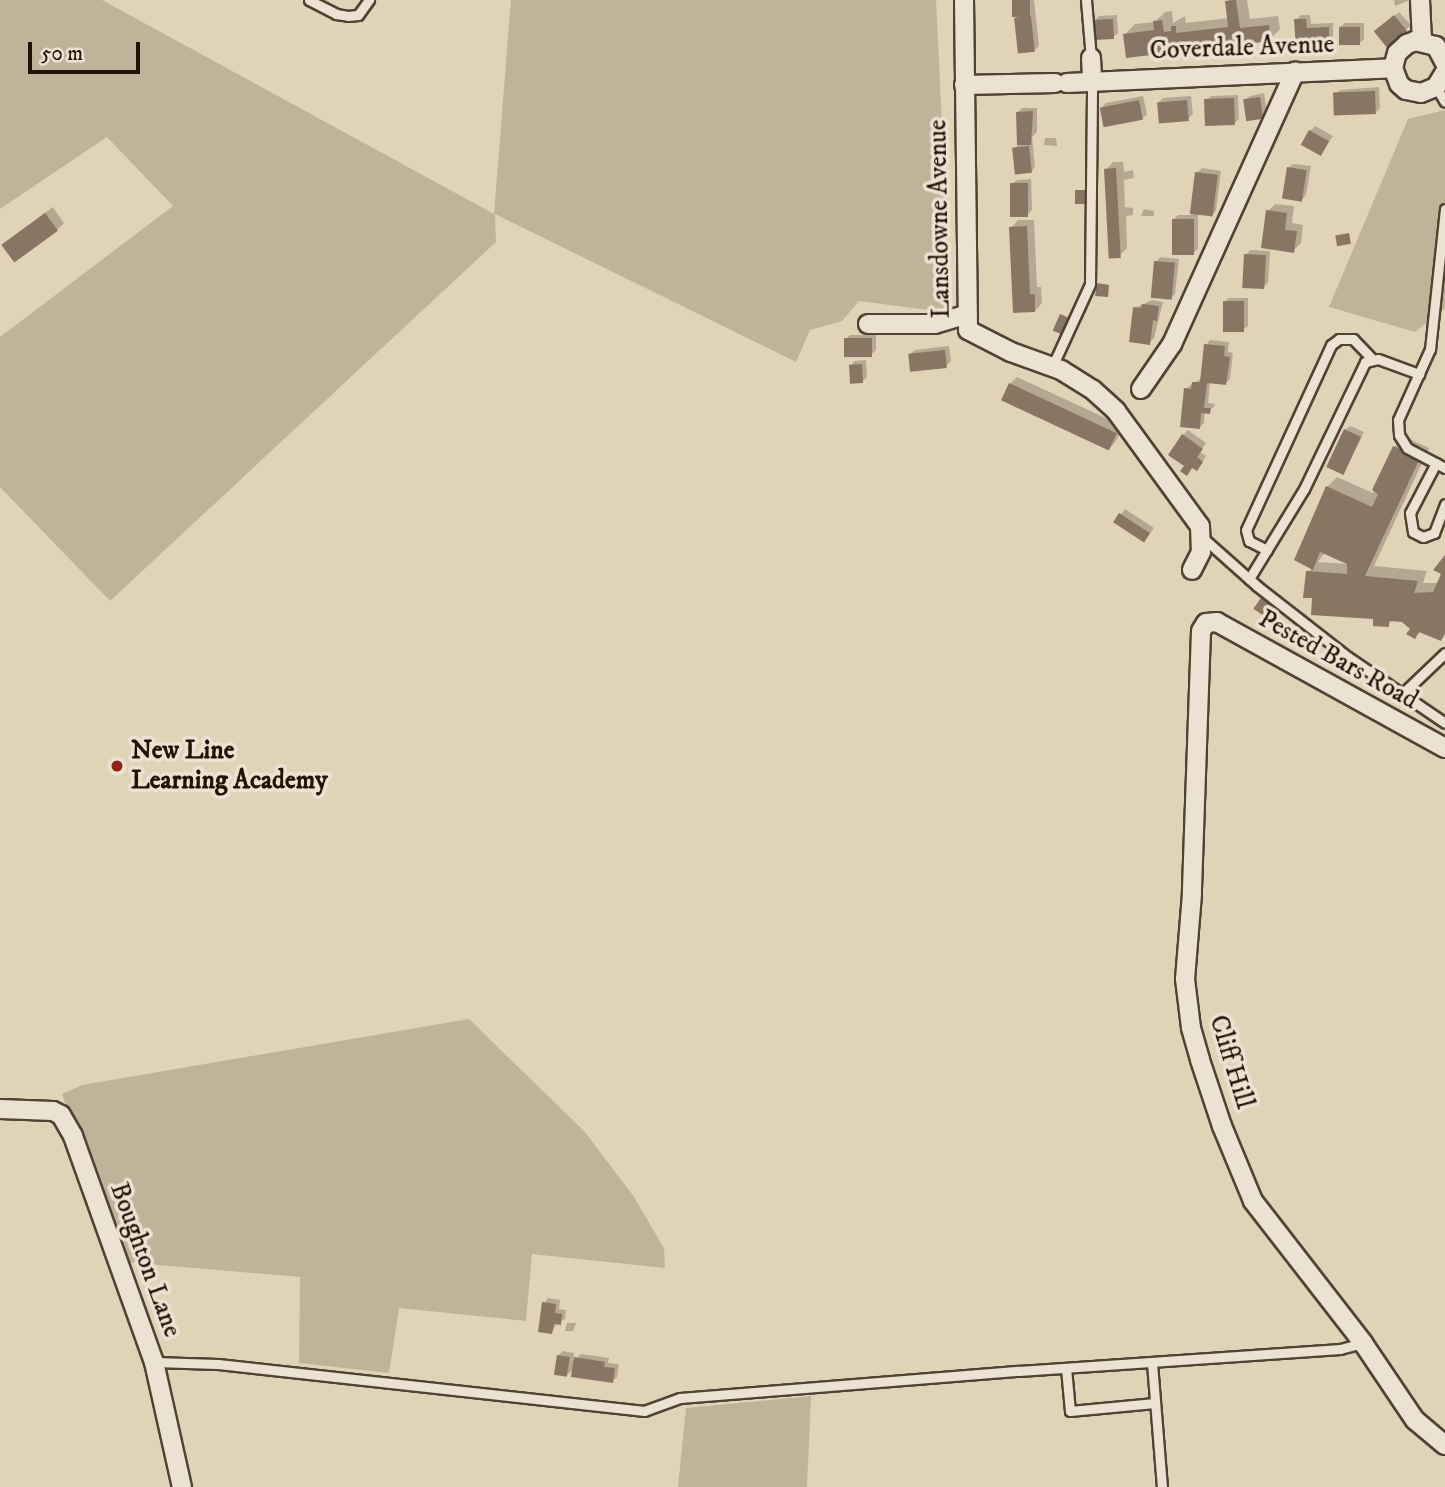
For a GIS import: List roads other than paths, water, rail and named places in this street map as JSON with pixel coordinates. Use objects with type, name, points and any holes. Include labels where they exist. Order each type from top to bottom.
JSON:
[{"type":"street","name":"Lansdowne Avenue","points":[[964,0],[968,330],[1010,352],[1052,367],[1093,390],[1116,411],[1200,526],[1201,536]]},
{"type":"street","points":[[1420,0],[1422,41]]},
{"type":"street","points":[[1422,41],[1436,46],[1443,73],[1421,93],[1406,90],[1396,80],[1393,68],[1397,54],[1406,44],[1422,41]]},
{"type":"street","points":[[1091,58],[1092,80]]},
{"type":"street","name":"Coverdale Avenue","points":[[964,85],[1393,68]]},
{"type":"street","points":[[1141,389],[1172,344],[1295,71]]},
{"type":"street","points":[[868,324],[935,324],[967,314]]},
{"type":"street","points":[[1192,570],[1201,552],[1201,536]]},
{"type":"street","name":"Pested Bars Road","points":[[1206,623],[1217,622],[1445,748]]},
{"type":"street","name":"Cliff Hill","points":[[1206,623],[1199,639],[1192,894],[1185,979],[1191,1028],[1222,1126],[1253,1201],[1363,1343],[1415,1420],[1445,1445]]},
{"type":"street","name":"Boughton Lane","points":[[0,1109],[42,1109],[61,1115],[73,1136],[153,1362],[182,1487]]},
{"type":"lane","points":[[309,0],[336,14],[348,16],[358,15],[369,0]]},
{"type":"lane","points":[[1086,0],[1091,58]]},
{"type":"lane","points":[[1052,367],[1090,284],[1092,80]]},
{"type":"lane","points":[[1445,209],[1430,349],[1398,420],[1399,435],[1408,448],[1441,465],[1410,513],[1413,532],[1423,537],[1434,533],[1445,504]]},
{"type":"lane","points":[[1267,550],[1249,541],[1246,530],[1331,345],[1339,338],[1353,340],[1372,359]]},
{"type":"lane","points":[[1249,579],[1304,489],[1365,362],[1372,359],[1384,360],[1419,374]]},
{"type":"lane","points":[[1201,536],[1249,579],[1348,657],[1445,723]]},
{"type":"lane","points":[[1402,694],[1445,653]]},
{"type":"lane","points":[[153,1362],[218,1364],[644,1410],[680,1398],[1340,1349],[1363,1343]]},
{"type":"lane","points":[[1152,1363],[1162,1487]]},
{"type":"lane","points":[[1066,1368],[1070,1411],[1155,1403]]},
{"type":"place","name":"New Line Learning Academy","points":[[117,766]]}]
